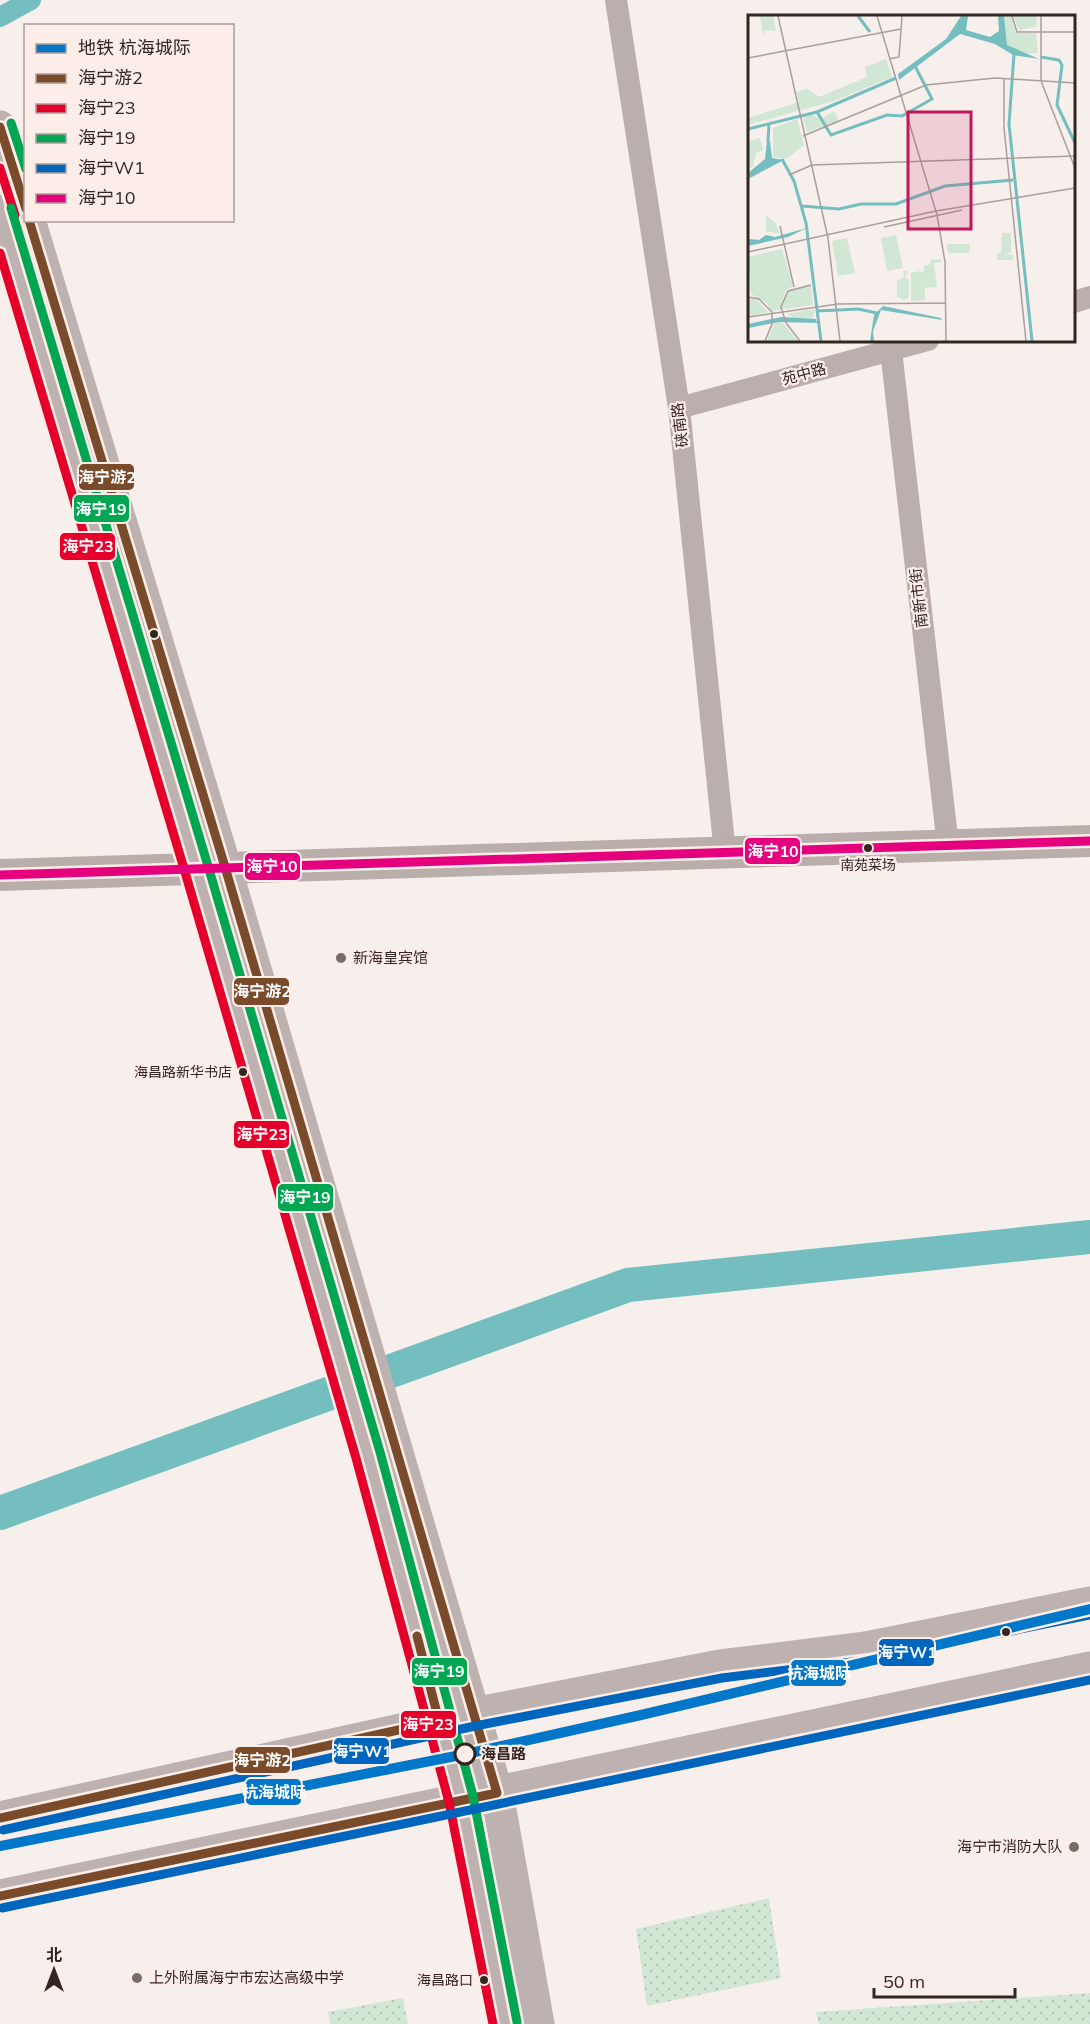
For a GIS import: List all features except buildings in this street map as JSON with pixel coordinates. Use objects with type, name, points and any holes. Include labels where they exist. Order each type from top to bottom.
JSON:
[{"type":"main road","points":[[0,127],[24,205]]},
{"type":"main road","points":[[0,211],[211,868]]},
{"type":"main road","points":[[29,222],[211,868],[381,1450],[473,1714],[496,1793],[538,2024]]},
{"type":"main road","points":[[381,1450],[439,1721],[461,1799],[505,2024]]},
{"type":"main road","points":[[0,1818],[473,1714],[720,1666],[866,1648],[1090,1603]]},
{"type":"main road","points":[[0,1896],[1090,1668]]},
{"type":"street","name":"硖南路","points":[[616,0],[679,408],[725,853]]},
{"type":"street","points":[[1075,302],[1090,297]]},
{"type":"street","name":"苑中路","points":[[679,408],[921,342]]},
{"type":"street","name":"南新市街","points":[[891,351],[948,846]]},
{"type":"street","points":[[0,874],[1090,841]]},
{"type":"green space","points":[[769,1898],[781,1978],[647,2006],[636,1929]]},
{"type":"green space","points":[[1090,1993],[1090,2024],[819,2024],[816,2012]]},
{"type":"green space","points":[[403,1998],[408,2024],[330,2024],[328,2012]]},
{"type":"waterway","points":[[0,17],[31,0]]},
{"type":"waterway","points":[[0,1513],[628,1285],[1090,1237]]},
{"type":"metro line","name":"杭海城际","points":[[0,1846],[466,1754],[1090,1609]]},
{"type":"transit line","name":"海宁19","points":[[11,123],[24,163]]},
{"type":"transit line","name":"海宁游2","points":[[0,127],[24,203]]},
{"type":"transit line","name":"海宁23","points":[[0,168],[15,215]]},
{"type":"transit line","name":"海宁19","points":[[11,208],[380,1452],[473,1796],[517,2022]]},
{"type":"transit line","name":"海宁游2","points":[[0,1896],[497,1793],[225,867],[30,222]]},
{"type":"transit line","name":"海宁23","points":[[0,253],[185,872],[356,1458],[449,1802],[493,2024]]},
{"type":"transit line","name":"海宁10","points":[[0,875],[1090,841]]},
{"type":"transit line","name":"海宁W1","points":[[3,1830],[475,1726],[722,1678],[868,1660],[1090,1615]]},
{"type":"transit line","name":"海宁游2","points":[[0,1818],[439,1721],[417,1636]]},
{"type":"transit line","name":"海宁W1","points":[[2,1908],[1090,1680]]},
{"type":"place","name":"南苑菜场","points":[[868,848]]},
{"type":"place","name":"新海皇宾馆","points":[[341,958]]},
{"type":"place","name":"海昌路新华书店","points":[[243,1072]]},
{"type":"place","name":"海昌路","points":[[465,1754]]},
{"type":"place","name":"海宁市消防大队","points":[[1074,1847]]},
{"type":"place","name":"上外附属海宁市宏达高级中学","points":[[137,1978]]},
{"type":"place","name":"海昌路口","points":[[484,1980]]}]
